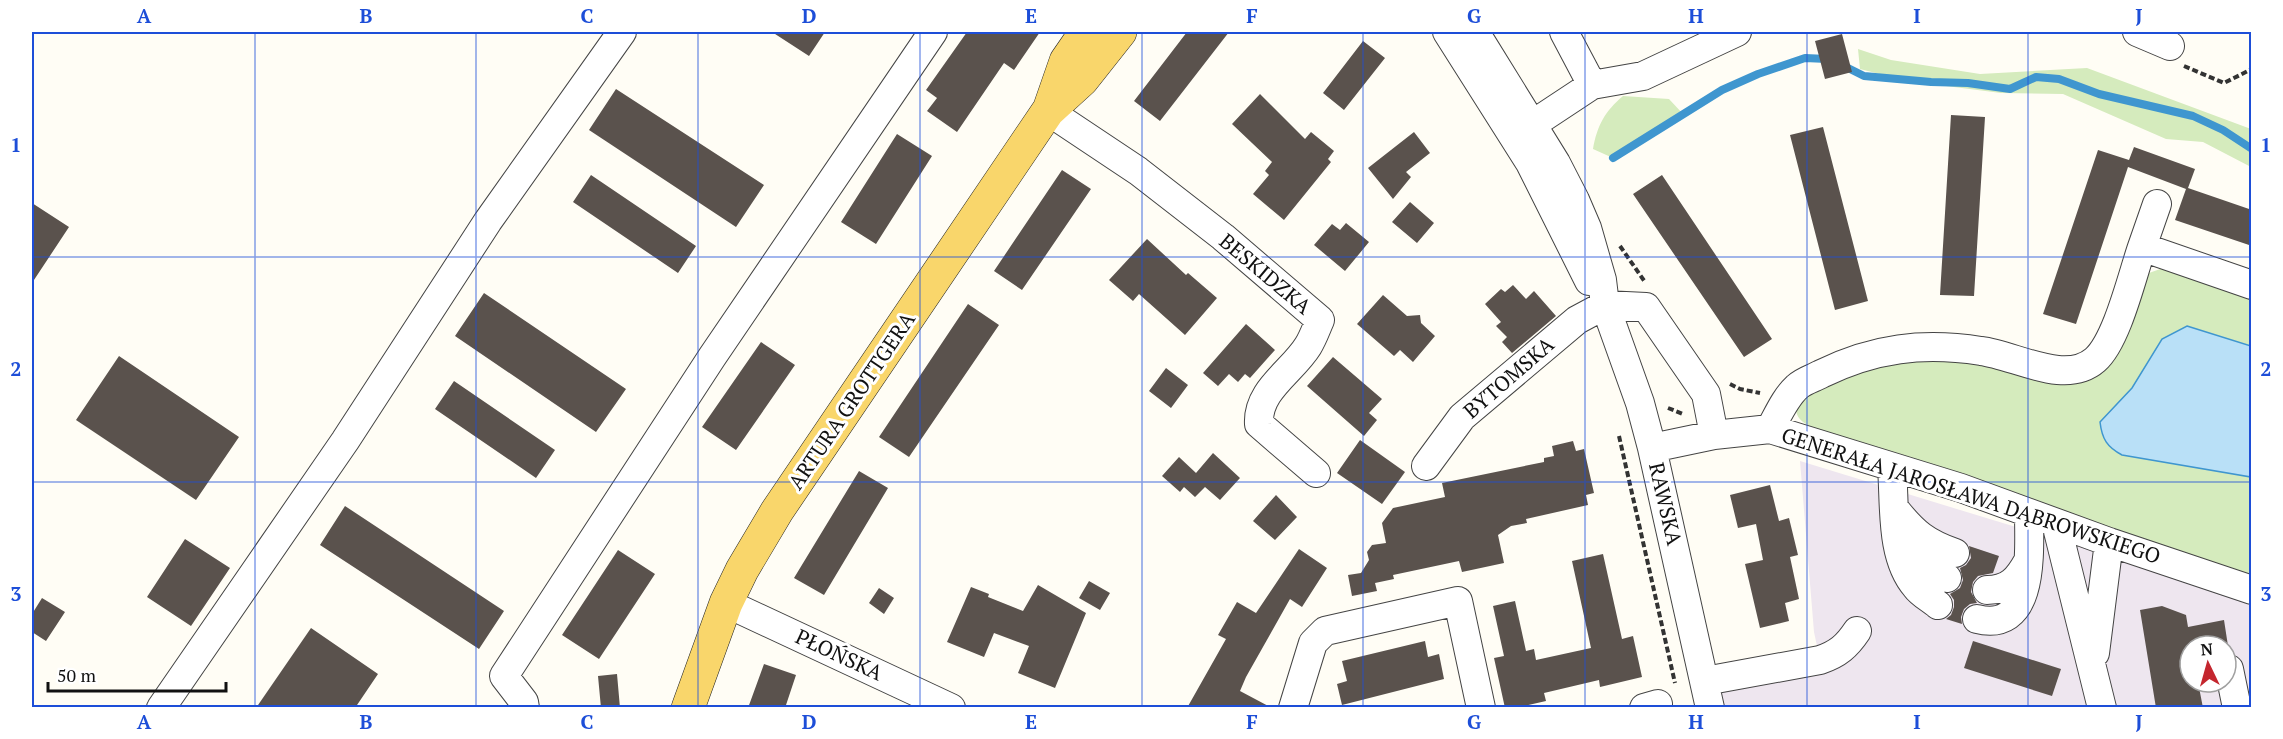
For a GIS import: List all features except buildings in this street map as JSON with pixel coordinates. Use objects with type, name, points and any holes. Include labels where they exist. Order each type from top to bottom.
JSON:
[{"type":"main road","name":"ARTURA GROTTGERA","points":[[1048,111],[1066,61],[1086,32]]},
{"type":"main road","name":"ARTURA GROTTGERA","points":[[688,708],[726,603],[742,570],[777,510],[1048,111],[1082,80],[1120,32]]},
{"type":"street","points":[[161,708],[345,441],[488,221],[622,32]]},
{"type":"street","points":[[525,708],[524,702],[504,676],[712,357],[933,32]]},
{"type":"street","name":"RAWSKA","points":[[1447,32],[1530,163],[1586,277],[1605,305]]},
{"type":"street","name":"RAWSKA","points":[[1475,32],[1567,182],[1587,228],[1602,280],[1605,305],[1628,368],[1652,448],[1707,694]]},
{"type":"street","points":[[1564,32],[1592,85]]},
{"type":"street","points":[[1533,124],[1592,85],[1643,76],[1737,32]]},
{"type":"street","points":[[2137,32],[2176,56]]},
{"type":"street","name":"BESKIDZKA","points":[[1048,111],[1138,171],[1222,237],[1320,320],[1308,347],[1263,400],[1259,414],[1260,424],[1316,473]]},
{"type":"street","points":[[1770,429],[1785,401],[1798,386],[1836,367],[1882,351],[1928,346],[1983,351],[2055,370],[2077,370],[2094,360],[2109,341],[2157,204]]},
{"type":"street","points":[[2142,247],[2252,285]]},
{"type":"street","points":[[1605,305],[1646,307],[1706,394],[1714,435]]},
{"type":"street","name":"BYTOMSKA","points":[[1426,466],[1462,417],[1577,320],[1605,305]]},
{"type":"street","name":"GENERAŁA JAROSŁAWA DĄBROWSKIEGO","points":[[1652,448],[1714,435],[1770,429],[1960,488],[2109,542],[2252,590]]},
{"type":"street","points":[[1893,468],[1896,519],[1903,567],[1916,588],[1938,605]]},
{"type":"street","points":[[1977,619],[1998,621],[2015,611],[2023,591],[2028,554],[2029,513]]},
{"type":"street","points":[[1896,519],[1936,547],[1951,566]]},
{"type":"street","points":[[2056,523],[2102,708]]},
{"type":"street","points":[[2093,668],[2109,542]]},
{"type":"street","points":[[1991,579],[2005,588],[2014,582],[2028,554]]},
{"type":"street","points":[[1293,708],[1313,643],[1325,631],[1458,600],[1481,708]]},
{"type":"street","name":"PŁOŃSKA","points":[[726,603],[951,708]]},
{"type":"street","points":[[1707,694],[1836,655],[1848,645],[1857,631]]},
{"type":"path","points":[[2176,56],[2224,83],[2252,69]]},
{"type":"path","points":[[1619,433],[1659,699]]},
{"type":"shaded area","points":[[1800,461],[2081,547],[2251,603],[2251,707],[1723,707],[1718,678],[1820,660],[1814,632]]},
{"type":"green space","points":[[1858,49],[1891,60],[1980,74],[2087,68],[2251,129],[2251,167],[2203,142],[2166,139],[2063,94],[2001,93],[1907,81],[1860,69]]},
{"type":"green space","points":[[1623,96],[1669,99],[1683,114],[1613,158],[1593,149],[1603,119],[1611,107]]},
{"type":"green space","points":[[2163,268],[2251,294],[2251,577],[1812,427],[1798,416],[1796,405],[1831,377],[1930,355],[2072,379],[2137,282],[2149,273]]},
{"type":"water","points":[[2187,326],[2251,346],[2251,477],[2122,455],[2109,446],[2104,438],[2100,422],[2132,388],[2162,339]]},
{"type":"waterway","points":[[1613,158],[1722,90],[1758,74],[1805,58],[1827,59]]},
{"type":"waterway","points":[[1844,66],[1864,76],[1968,83],[2010,89],[2036,77],[2059,79],[2099,94],[2193,116],[2223,130],[2252,149]]}]
